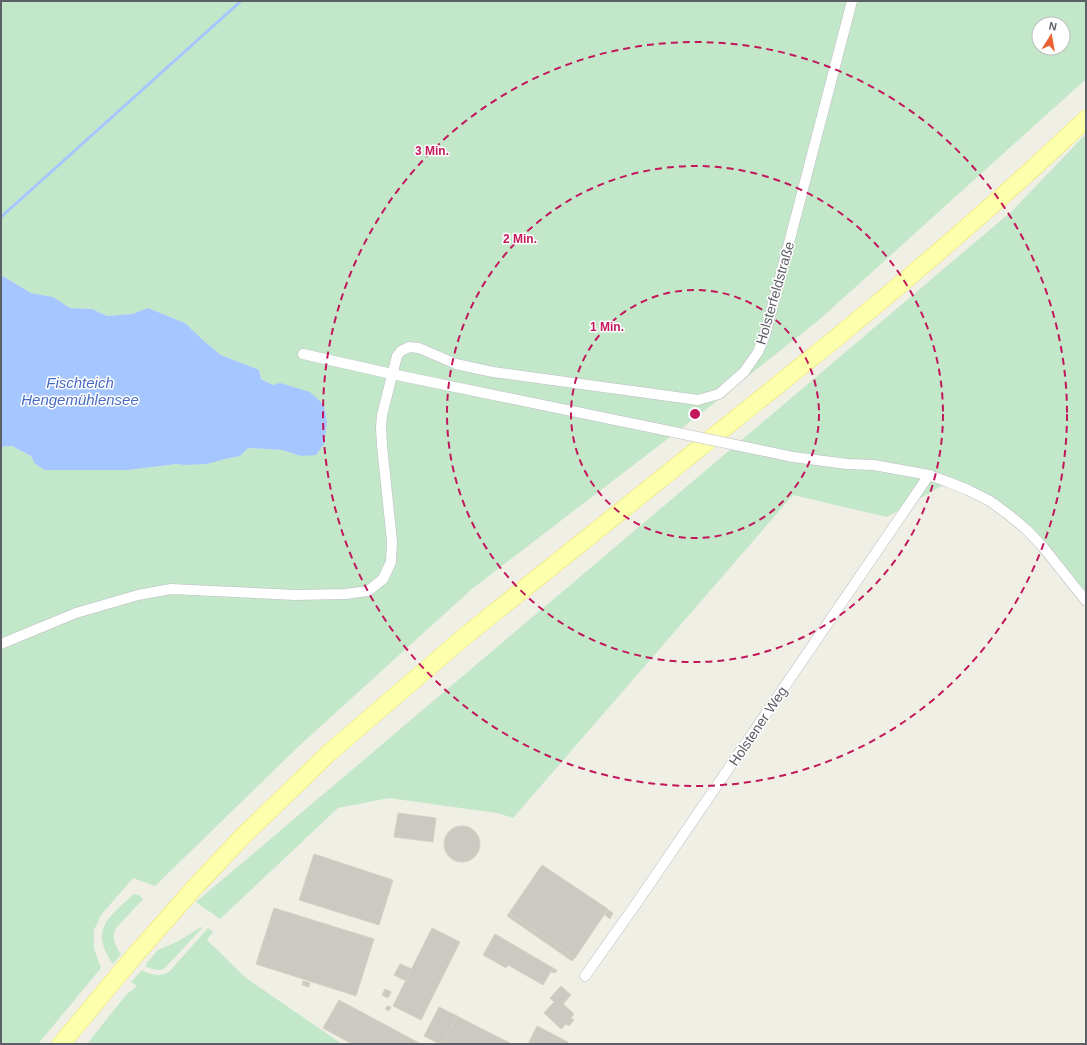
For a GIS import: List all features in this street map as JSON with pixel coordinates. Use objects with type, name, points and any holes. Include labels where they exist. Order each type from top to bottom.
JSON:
[{"type":"main road","points":[[61,1044],[136,954],[196,886],[243,836],[329,753],[464,637],[892,292],[1046,158],[1086,119]]},
{"type":"street","name":"Holsterfeldstraße","points":[[392,374],[397,356],[401,351],[409,347],[419,348],[456,364],[493,372],[698,400],[719,394],[744,372],[758,352],[765,335],[852,1]]},
{"type":"street","points":[[302,354],[793,457],[847,464],[874,465],[929,475],[968,490],[990,501],[1009,514],[1027,530],[1086,601]]},
{"type":"street","points":[[1,644],[76,614],[138,595],[171,589],[295,595],[346,594],[368,591],[383,579],[391,562],[392,540],[381,427],[382,414],[392,374]]},
{"type":"street","name":"Holstener Weg","points":[[585,976],[929,475]]},
{"type":"green space","points":[[1,1],[1086,1],[1086,79],[820,319],[704,411],[473,588],[300,745],[155,886],[133,878],[101,915],[94,930],[94,949],[101,968],[38,1044],[1,1044],[1,447],[12,446],[31,456],[35,464],[45,470],[128,470],[177,464],[184,465],[240,456],[248,448],[282,450],[301,456],[273,385],[261,379],[259,370],[221,355],[185,323],[148,308],[132,314],[107,316],[92,309],[70,308],[53,297],[31,293],[1,275]]},
{"type":"green space","points":[[1086,134],[1086,599],[1028,529],[949,480],[940,487],[887,517],[793,495],[513,818],[497,813],[389,798],[338,808],[220,919],[196,902],[1012,211]]},
{"type":"green space","points":[[134,894],[139,895],[143,899],[116,928],[114,942],[121,954],[113,964],[106,952],[103,942],[105,924],[110,917]]},
{"type":"green space","points":[[201,927],[202,928],[165,968],[158,970],[145,966],[158,950],[179,941]]},
{"type":"green space","points":[[208,928],[213,932],[207,940],[246,978],[342,1044],[87,1044],[126,995],[137,986],[131,982],[142,970],[155,975],[169,972]]},
{"type":"water","name":"Fischteich Hengemühlensee","points":[[1,275],[31,293],[53,297],[70,308],[92,309],[107,316],[132,314],[148,308],[185,323],[221,355],[259,370],[261,379],[273,385],[280,383],[310,392],[324,405],[327,422],[324,444],[316,455],[301,456],[282,450],[248,448],[240,456],[207,464],[177,464],[128,470],[45,470],[35,464],[31,456],[12,446],[1,447]]},
{"type":"building","points":[[398,813],[436,818],[433,842],[394,837]]},
{"type":"building","points":[[462,826],[475,831],[480,844],[475,857],[462,862],[449,857],[444,844],[449,831]]},
{"type":"building","points":[[314,854],[393,880],[379,925],[299,900]]},
{"type":"building","points":[[542,865],[608,909],[575,958],[509,913]]},
{"type":"building","points":[[274,908],[374,939],[356,996],[256,964]]},
{"type":"building","points":[[608,910],[613,913],[610,919],[605,915]]},
{"type":"building","points":[[509,913],[575,958],[572,961],[507,916]]},
{"type":"building","points":[[432,928],[460,942],[421,1020],[393,1006]]},
{"type":"building","points":[[495,934],[553,968],[543,985],[508,965],[506,968],[483,955]]},
{"type":"building","points":[[400,964],[412,969],[406,981],[394,975]]},
{"type":"building","points":[[553,968],[557,970],[555,973],[551,972]]},
{"type":"building","points":[[303,981],[310,983],[309,987],[302,985]]},
{"type":"building","points":[[561,986],[571,995],[563,1004],[574,1014],[571,1018],[574,1020],[569,1026],[566,1024],[561,1029],[544,1013],[554,1002],[550,998]]},
{"type":"building","points":[[385,989],[391,992],[388,998],[382,995]]},
{"type":"building","points":[[339,1000],[421,1044],[352,1044],[323,1028]]},
{"type":"building","points":[[387,1006],[391,1007],[389,1011],[385,1009]]},
{"type":"building","points":[[439,1007],[457,1016],[443,1044],[424,1036]]},
{"type":"building","points":[[457,1016],[490,1033],[512,1044],[443,1044]]},
{"type":"building","points":[[537,1026],[568,1042],[566,1044],[528,1044]]},
{"type":"waterway","points":[[1,217],[241,1]]}]
